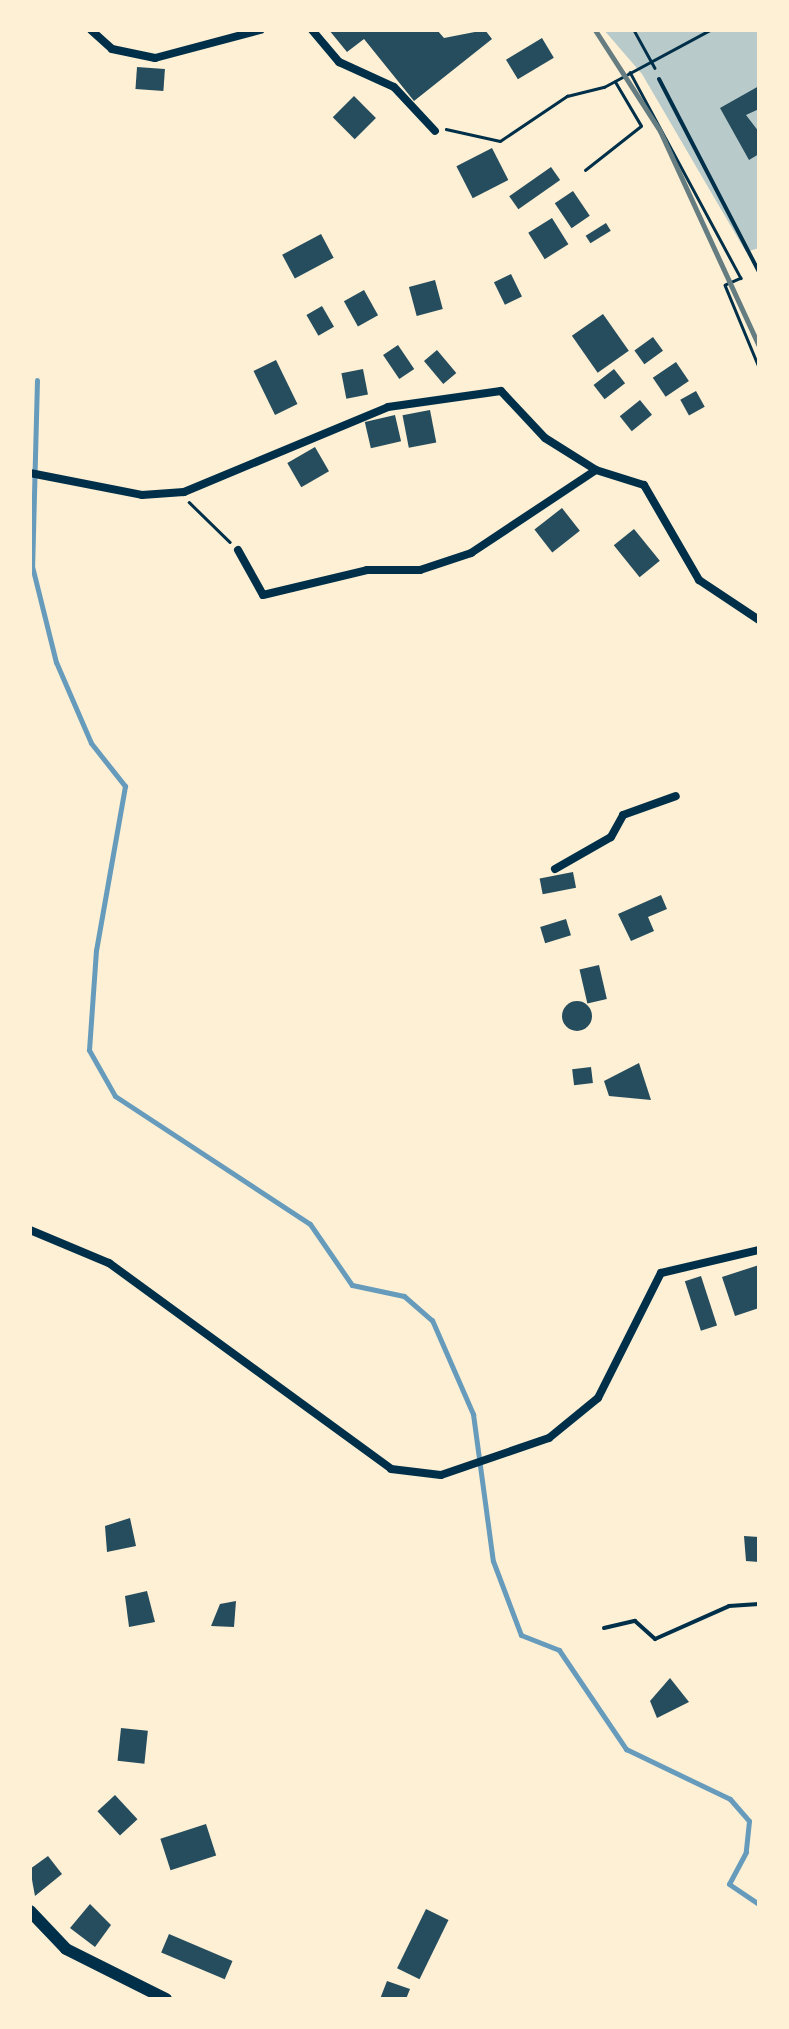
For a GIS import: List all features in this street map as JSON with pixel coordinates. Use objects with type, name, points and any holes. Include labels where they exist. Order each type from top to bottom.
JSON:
[{"type":"highway","points":[[30,1911],[66,1950],[166,1999]]},
{"type":"street","points":[[91,30],[112,49],[155,58],[260,30]]},
{"type":"street","points":[[312,30],[339,62],[394,87],[434,132]]},
{"type":"street","points":[[30,473],[62,473],[142,495],[184,492],[388,407],[458,391],[501,390],[546,438],[596,470],[644,486],[700,580],[759,620]]},
{"type":"street","points":[[238,550],[263,595],[367,570],[420,570],[472,553],[596,470]]},
{"type":"street","points":[[555,869],[611,836],[623,815],[676,796]]},
{"type":"street","points":[[30,1230],[108,1264],[391,1469],[470,1468],[549,1438],[598,1398],[661,1274],[759,1250]]},
{"type":"lane","points":[[659,79],[756,253],[759,272]]},
{"type":"lane","points":[[604,1628],[635,1621],[655,1639],[729,1606],[759,1604]]},
{"type":"path","points":[[634,30],[659,79]]},
{"type":"path","points":[[434,132],[500,141],[566,96],[615,81],[710,30]]},
{"type":"path","points":[[630,72],[740,278],[725,285],[759,366]]},
{"type":"path","points":[[584,170],[640,126],[615,81]]},
{"type":"path","points":[[184,492],[238,550]]},
{"type":"shaded area","points":[[604,30],[759,30],[759,248],[746,252],[642,74]]},
{"type":"building","points":[[329,30],[437,30],[444,38],[485,30],[492,39],[414,101],[364,39],[347,52]]},
{"type":"building","points":[[542,38],[554,58],[518,79],[506,60]]},
{"type":"building","points":[[137,67],[165,69],[163,91],[135,89]]},
{"type":"building","points":[[759,86],[759,109],[746,115],[759,132],[759,154],[749,160],[720,108]]},
{"type":"building","points":[[354,96],[376,118],[355,139],[333,117]]},
{"type":"building","points":[[492,148],[508,180],[473,198],[456,166]]},
{"type":"building","points":[[551,167],[560,180],[518,209],[509,196]]},
{"type":"building","points":[[573,191],[590,216],[572,228],[555,203]]},
{"type":"building","points":[[552,218],[568,244],[545,259],[528,233]]},
{"type":"building","points":[[606,223],[611,231],[590,243],[586,236]]},
{"type":"building","points":[[321,234],[334,258],[295,278],[282,255]]},
{"type":"building","points":[[511,274],[522,296],[505,305],[494,282]]},
{"type":"building","points":[[435,280],[443,309],[417,316],[409,287]]},
{"type":"building","points":[[364,290],[378,315],[358,327],[344,301]]},
{"type":"building","points":[[322,306],[334,327],[318,336],[306,315]]},
{"type":"building","points":[[603,314],[629,351],[598,373],[572,336]]},
{"type":"building","points":[[653,337],[663,351],[644,364],[634,351]]},
{"type":"building","points":[[398,345],[414,369],[399,379],[383,355]]},
{"type":"building","points":[[437,350],[456,373],[443,384],[424,361]]},
{"type":"building","points":[[276,360],[297,404],[275,415],[254,371]]},
{"type":"building","points":[[676,362],[689,381],[666,397],[653,378]]},
{"type":"building","points":[[363,369],[368,395],[346,399],[341,373]]},
{"type":"building","points":[[614,369],[625,383],[605,399],[594,385]]},
{"type":"building","points":[[696,391],[705,407],[689,415],[680,400]]},
{"type":"building","points":[[640,400],[652,415],[632,431],[620,416]]},
{"type":"building","points":[[430,410],[436,442],[409,448],[403,415]]},
{"type":"building","points":[[395,415],[401,441],[371,448],[365,422]]},
{"type":"building","points":[[315,447],[329,471],[301,487],[287,463]]},
{"type":"building","points":[[562,508],[580,531],[552,552],[534,530]]},
{"type":"building","points":[[634,529],[660,561],[640,577],[614,545]]},
{"type":"building","points":[[573,872],[576,888],[543,894],[540,878]]},
{"type":"building","points":[[661,895],[667,909],[648,917],[654,931],[631,941],[618,914]]},
{"type":"building","points":[[566,919],[571,935],[545,943],[540,927]]},
{"type":"building","points":[[599,965],[607,999],[587,1004],[580,969]]},
{"type":"building","points":[[577,1001],[588,1005],[592,1016],[588,1027],[577,1031],[566,1027],[562,1016],[566,1005]]},
{"type":"building","points":[[639,1063],[651,1100],[609,1096],[604,1081]]},
{"type":"building","points":[[591,1067],[593,1083],[574,1085],[572,1069]]},
{"type":"building","points":[[759,1265],[759,1308],[735,1316],[722,1277]]},
{"type":"building","points":[[701,1276],[717,1325],[701,1331],[685,1281]]},
{"type":"building","points":[[130,1518],[136,1546],[107,1552],[105,1526]]},
{"type":"building","points":[[744,1536],[759,1537],[759,1562],[746,1561]]},
{"type":"building","points":[[147,1591],[155,1622],[129,1627],[125,1596]]},
{"type":"building","points":[[236,1601],[234,1627],[211,1626],[220,1604]]},
{"type":"building","points":[[670,1678],[689,1702],[657,1718],[650,1701]]},
{"type":"building","points":[[121,1728],[148,1731],[144,1764],[118,1761]]},
{"type":"building","points":[[115,1795],[138,1819],[120,1836],[97,1811]]},
{"type":"building","points":[[206,1824],[216,1855],[171,1870],[160,1839]]},
{"type":"building","points":[[48,1856],[62,1874],[35,1896],[30,1869]]},
{"type":"building","points":[[90,1904],[111,1925],[95,1947],[70,1928]]},
{"type":"building","points":[[426,1909],[448,1920],[420,1979],[397,1968]]},
{"type":"building","points":[[169,1934],[233,1961],[225,1979],[161,1952]]},
{"type":"building","points":[[387,1981],[410,1989],[406,1999],[380,1999]]},
{"type":"waterway","points":[[37,380],[32,566],[56,662],[91,743],[125,786],[96,950],[89,1050],[115,1096],[310,1224],[352,1285],[404,1296],[432,1320],[473,1414],[493,1561],[521,1635],[559,1650],[626,1749],[730,1799],[749,1821],[746,1852],[729,1884],[759,1904]]},
{"type":"railway","points":[[595,30],[660,131],[759,346]]}]
